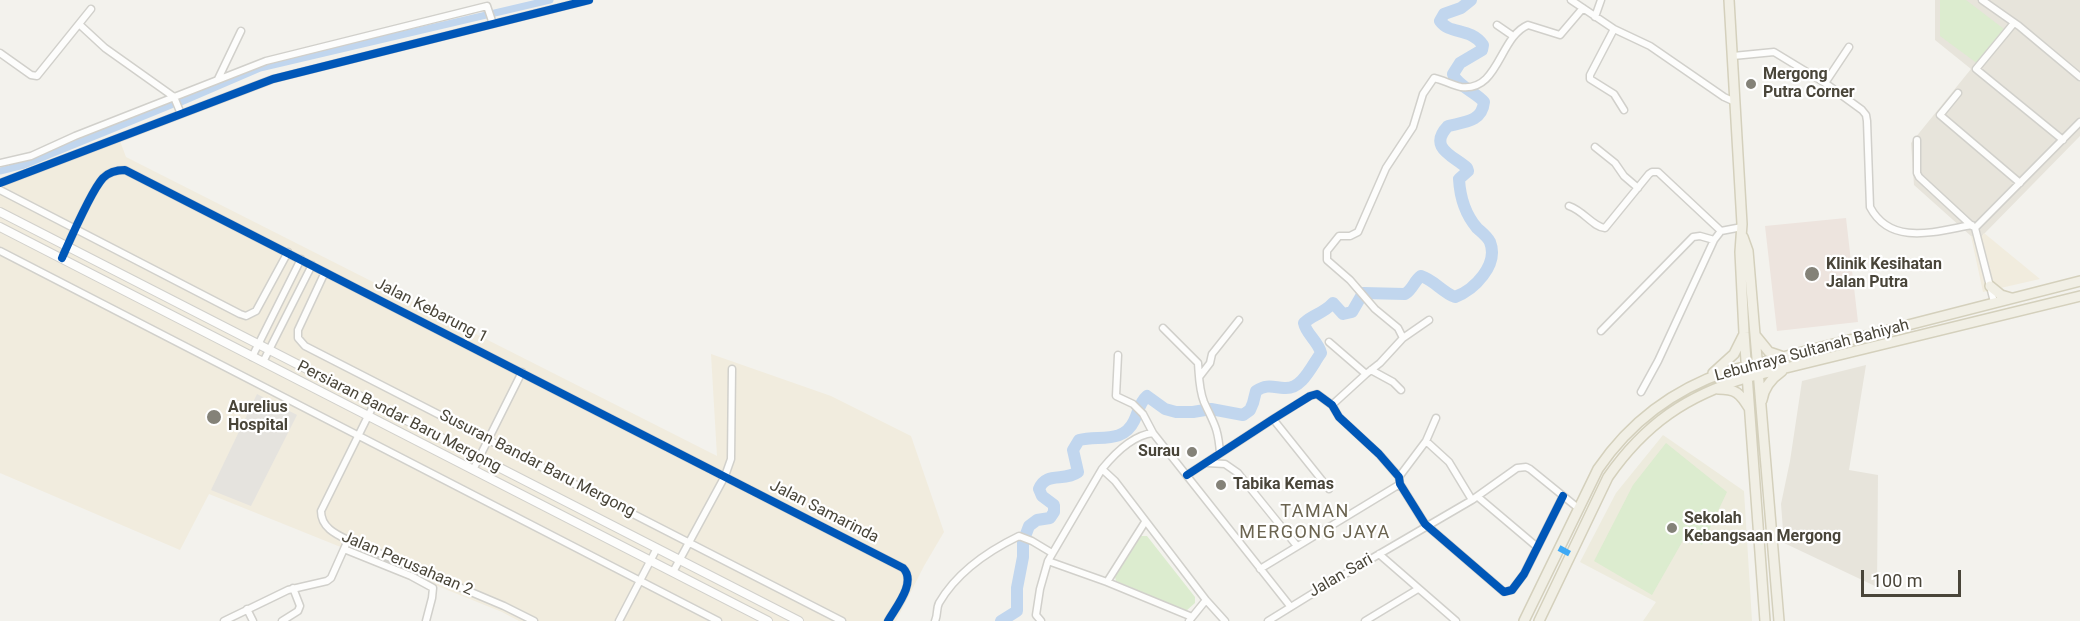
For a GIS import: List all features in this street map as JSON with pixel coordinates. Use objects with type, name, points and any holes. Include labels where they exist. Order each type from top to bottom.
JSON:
[{"type":"main road","points":[[1729,0],[1742,231],[1740,252],[1756,409],[1782,620]]},
{"type":"main road","name":"Lebuhraya Sultanah Bahiyah","points":[[1539,621],[1608,477],[1658,421],[1671,411],[1713,389],[1753,376],[1788,361],[1994,302],[2080,281]]},
{"type":"main road","points":[[1990,286],[2001,296],[2012,298]]},
{"type":"main road","name":"Lebuhraya Sultanah Bahiyah","points":[[1524,621],[1578,508],[1610,452],[1633,427],[1665,401],[1706,378],[1752,365],[1788,361],[1999,316],[2080,296]]},
{"type":"main road","points":[[1994,302],[1999,316]]},
{"type":"main road","points":[[1749,332],[1768,352],[1788,361],[1768,384],[1756,409],[1765,621]]},
{"type":"main road","points":[[1706,378],[1734,354],[1749,332]]},
{"type":"main road","points":[[1713,389],[1730,389],[1737,392],[1756,409]]},
{"type":"street","points":[[0,183],[273,79],[491,18],[589,0]]},
{"type":"street","points":[[1571,0],[1614,29],[1650,46],[1724,97],[1735,102]]},
{"type":"street","points":[[1594,17],[1601,0]]},
{"type":"street","points":[[1982,0],[2016,24],[2080,77]]},
{"type":"street","points":[[0,163],[31,156],[259,63],[487,6],[491,18]]},
{"type":"street","points":[[1402,338],[1398,328],[1327,260],[1327,251],[1339,236],[1350,236],[1358,232],[1386,168],[1413,127],[1431,80],[1434,78],[1462,87],[1473,86],[1487,78],[1513,36],[1528,25],[1560,35],[1583,8]]},
{"type":"street","points":[[0,53],[31,75],[37,76],[91,9]]},
{"type":"street","points":[[80,24],[105,48],[174,97],[181,114]]},
{"type":"street","points":[[2016,24],[1977,69],[2062,140]]},
{"type":"street","points":[[1497,25],[1513,36]]},
{"type":"street","points":[[1614,29],[1590,79],[1614,94],[1624,110]]},
{"type":"street","points":[[218,80],[242,32]]},
{"type":"street","points":[[1825,83],[1849,47]]},
{"type":"street","points":[[1733,56],[1774,52],[1825,83],[1866,115],[1870,207],[1876,216],[1889,227],[1906,234],[1917,235],[1973,227],[2080,122]]},
{"type":"street","points":[[1958,93],[1940,115],[2020,183]]},
{"type":"street","points":[[1917,140],[1917,173],[1922,182],[1973,227],[1994,302]]},
{"type":"street","points":[[1595,147],[1615,163],[1624,176],[1638,188]]},
{"type":"street","name":"Jalan Kebarung 1","points":[[76,229],[103,178],[110,173],[125,170],[725,476]]},
{"type":"street","points":[[1569,206],[1579,210],[1599,227],[1605,228],[1649,174],[1658,172],[1721,231],[1742,231]]},
{"type":"street","points":[[0,190],[246,316],[256,311],[288,252]]},
{"type":"street","name":"Persiaran Bandar Baru Mergong","points":[[0,212],[799,621]]},
{"type":"street","name":"Persiaran Bandar Baru Mergong","points":[[0,227],[768,621]]},
{"type":"street","points":[[62,258],[76,229]]},
{"type":"street","points":[[1641,392],[1658,361],[1714,240],[1721,231]]},
{"type":"street","points":[[1601,331],[1694,237],[1700,236],[1714,240]]},
{"type":"street","points":[[0,251],[718,621]]},
{"type":"street","points":[[252,357],[301,259]]},
{"type":"street","points":[[263,362],[312,265]]},
{"type":"street","name":"Susuran Bandar Baru Mergong","points":[[325,272],[298,330],[298,338],[305,346],[842,621]]},
{"type":"street","points":[[1200,376],[1210,363],[1212,354],[1239,320]]},
{"type":"street","points":[[1332,405],[1380,363],[1402,338],[1429,320]]},
{"type":"street","points":[[1163,328],[1198,363],[1200,388],[1219,434],[1220,453]]},
{"type":"street","points":[[1329,342],[1368,372],[1394,382],[1401,390]]},
{"type":"street","points":[[1118,355],[1115,393],[1121,400],[1133,404],[1143,414],[1153,433],[1290,606]]},
{"type":"street","points":[[673,572],[725,476],[731,459],[732,369]]},
{"type":"street","points":[[473,470],[522,372]]},
{"type":"street","points":[[1187,475],[1273,418],[1317,394],[1332,405],[1339,417],[1359,433],[1400,481],[1425,524],[1504,592],[1512,590],[1524,574],[1563,496],[1578,508]]},
{"type":"street","name":"Jalan Perusahaan 2","points":[[374,404],[321,511],[321,517],[328,528],[348,540],[534,621]]},
{"type":"street","points":[[1273,418],[1329,489]]},
{"type":"street","points":[[1260,569],[1400,481],[1426,441],[1436,418]]},
{"type":"street","points":[[1040,620],[1036,615],[1037,603],[1048,561],[1102,469],[1110,458],[1132,441],[1143,434],[1153,433]]},
{"type":"street","points":[[1426,441],[1449,462],[1475,499],[1536,546]]},
{"type":"street","points":[[1205,464],[1224,464],[1238,473],[1297,546]]},
{"type":"street","name":"Jalan Sari","points":[[1269,620],[1475,499],[1521,466],[1530,469],[1563,496]]},
{"type":"street","points":[[1102,469],[1115,481],[1206,600],[1226,621]]},
{"type":"street","name":"Jalan Samarinda","points":[[725,476],[903,568],[908,575],[909,584],[888,621]]},
{"type":"street","points":[[1107,582],[1145,522]]},
{"type":"street","points":[[935,621],[938,605],[953,585],[972,565],[999,545],[1019,536],[1032,541],[1052,554]]},
{"type":"street","points":[[224,621],[292,588],[327,581],[331,578],[348,540]]},
{"type":"street","points":[[619,621],[657,548]]},
{"type":"street","points":[[344,549],[411,576],[433,588],[426,621]]},
{"type":"street","points":[[1379,554],[1456,621]]},
{"type":"street","points":[[1048,561],[1107,582],[1191,619],[1206,600]]},
{"type":"street","points":[[411,576],[412,567]]},
{"type":"street","points":[[282,621],[300,606],[292,588]]},
{"type":"street","points":[[1365,621],[1418,589]]},
{"type":"street","points":[[247,609],[253,621]]},
{"type":"street","points":[[1376,615],[1382,621]]},
{"type":"shaded area","points":[[1935,0],[2080,0],[2080,136],[1982,236],[1971,236],[1914,185],[1911,143],[1971,69],[1935,40]]},
{"type":"shaded area","points":[[120,141],[126,157],[717,456],[711,354],[831,396],[911,436],[944,532],[896,621],[519,621],[502,612],[209,494],[180,550],[0,473],[0,187]]},
{"type":"shaded area","name":"Klinik Kesihatan Jalan Putra","points":[[1846,218],[1858,322],[1777,331],[1765,226]]},
{"type":"shaded area","points":[[1984,233],[2040,279],[1983,292],[1971,236],[1982,236]]},
{"type":"shaded area","points":[[1866,365],[1849,470],[1878,475],[1877,587],[1784,543],[1781,504],[1802,381]]},
{"type":"shaded area","points":[[257,394],[297,415],[251,506],[211,490]]},
{"type":"shaded area","name":"Sekolah Kebangsaan Mergong","points":[[1663,435],[1744,491],[1752,621],[1643,621],[1656,602],[1580,562],[1616,493]]},
{"type":"green space","points":[[1940,0],[1966,0],[2004,29],[1978,64],[1940,36]]},
{"type":"green space","points":[[1666,443],[1727,492],[1702,545],[1685,537],[1652,595],[1594,561],[1633,485]]},
{"type":"green space","points":[[1141,536],[1147,536],[1195,597],[1195,603],[1186,611],[1116,581],[1115,577]]},
{"type":"waterway","points":[[181,102],[260,68],[550,0]]},
{"type":"waterway","points":[[1001,621],[1017,611],[1017,588],[1023,557],[1023,542],[1029,526],[1037,520],[1050,518],[1054,512],[1054,505],[1042,496],[1039,489],[1046,480],[1078,472],[1073,450],[1079,440],[1117,436],[1124,433],[1134,421],[1147,396],[1165,409],[1176,412],[1211,409],[1243,415],[1250,410],[1256,391],[1267,387],[1290,388],[1306,376],[1321,353],[1304,323],[1333,303],[1343,314],[1352,312],[1363,293],[1405,294],[1421,276],[1455,297],[1470,289],[1483,276],[1488,268],[1492,251],[1489,240],[1469,217],[1462,199],[1459,179],[1468,171],[1445,151],[1440,140],[1448,126],[1471,120],[1483,109],[1484,102],[1458,82],[1453,74],[1460,63],[1482,50],[1483,45],[1478,39],[1449,28],[1440,21],[1444,14],[1461,8],[1471,0]]},
{"type":"waterway","points":[[0,171],[24,165],[171,105]]},
{"type":"marked path","points":[[1559,548],[1572,555]]},
{"type":"cycle path","points":[[0,183],[273,79],[589,0]]},
{"type":"cycle path","points":[[62,258],[98,184],[108,174],[125,170],[903,568],[907,574],[907,587],[888,621]]},
{"type":"cycle path","points":[[1187,475],[1273,419],[1317,394],[1332,405],[1339,417],[1379,454],[1399,477],[1400,484],[1425,524],[1504,592],[1512,590],[1524,574],[1563,496]]},
{"type":"place","name":"Mergong Putra Corner","points":[[1751,84]]},
{"type":"place","name":"Klinik Kesihatan Jalan Putra","points":[[1812,274]]},
{"type":"place","name":"Aurelius Hospital","points":[[214,417]]},
{"type":"place","name":"Surau","points":[[1192,452]]},
{"type":"place","name":"Tabika Kemas","points":[[1221,485]]},
{"type":"place","name":"Sekolah Kebangsaan Mergong","points":[[1672,528]]},
{"type":"district","name":"TAMAN MERGONG JAYA","points":[[1315,522]]}]
